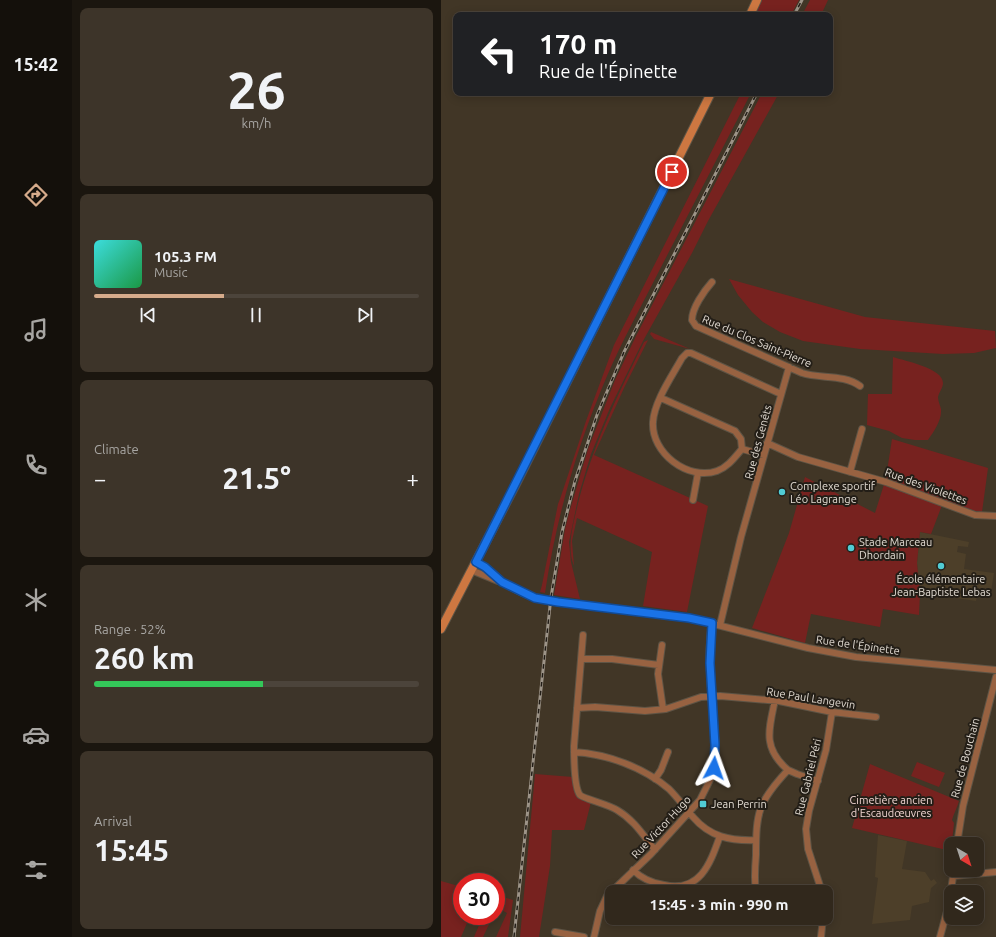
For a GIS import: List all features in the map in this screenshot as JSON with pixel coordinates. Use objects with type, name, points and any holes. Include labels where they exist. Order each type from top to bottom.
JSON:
[{"type":"main road","points":[[751,12],[757,0]]},
{"type":"main road","points":[[441,629],[709,96]]},
{"type":"street","name":"Rue du Clos Saint-Pierre","points":[[712,282],[702,293],[692,316],[694,324],[809,375],[848,380],[860,386]]},
{"type":"street","points":[[742,449],[722,468],[712,472],[698,473],[683,467],[672,460],[660,449],[656,442],[653,429],[653,418],[661,398],[682,358],[687,353],[691,353],[781,394]]},
{"type":"street","name":"Rue des Genêts","points":[[721,625],[740,541],[789,367]]},
{"type":"street","points":[[661,398],[735,431],[741,438],[742,449]]},
{"type":"street","points":[[850,472],[862,429]]},
{"type":"street","name":"Rue des Violettes","points":[[767,443],[798,458],[887,482],[982,516],[996,516]]},
{"type":"street","points":[[742,449],[764,455]]},
{"type":"street","points":[[693,500],[698,473]]},
{"type":"street","name":"Rue de l'Épinette","points":[[476,562],[485,567],[502,582]]},
{"type":"street","name":"Rue de l'Épinette","points":[[471,570],[502,582],[532,597],[544,600],[689,618],[808,648],[856,657],[996,670]]},
{"type":"street","name":"Rue Victor Hugo","points":[[594,937],[599,911],[609,893],[655,850],[689,813],[705,792],[714,768],[715,745],[710,663],[712,623]]},
{"type":"street","points":[[583,635],[574,752],[577,789],[584,798],[604,804],[620,812],[638,828],[655,850]]},
{"type":"street","points":[[662,645],[659,665],[659,682],[663,709]]},
{"type":"street","points":[[582,659],[612,659],[659,665]]},
{"type":"street","name":"Rue de Bouchain","points":[[958,837],[963,806],[996,677]]},
{"type":"street","name":"Rue Paul Langevin","points":[[577,708],[595,707],[640,712],[663,709],[697,698],[711,696],[775,700],[832,712],[876,717]]},
{"type":"street","points":[[775,700],[769,729],[769,741],[776,757],[788,770],[818,781]]},
{"type":"street","name":"Rue Gabriel Péri","points":[[820,885],[808,849],[806,834],[808,815],[826,750],[832,712]]},
{"type":"street","points":[[574,752],[601,755],[642,771],[655,779],[672,793],[702,826],[719,836],[736,840],[756,840]]},
{"type":"street","points":[[655,779],[661,770],[668,752]]},
{"type":"street","points":[[756,885],[757,819],[761,804],[768,792],[788,770]]},
{"type":"street","points":[[633,870],[645,879],[663,885],[677,886],[690,883],[706,870],[719,836]]},
{"type":"street","points":[[984,872],[996,872]]},
{"type":"street","points":[[941,937],[949,904],[952,877]]},
{"type":"street","points":[[821,937],[822,925]]},
{"type":"street","points":[[555,932],[583,937]]},
{"type":"shaded area","name":"École élémentaire Jean-Baptiste Lebas","points":[[920,532],[969,542],[968,547],[958,546],[957,552],[966,554],[964,569],[994,573],[990,598],[977,596],[976,601],[920,593],[917,563]]},
{"type":"shaded area","points":[[878,835],[907,841],[902,869],[925,872],[931,881],[934,879],[937,883],[931,888],[929,902],[912,906],[910,920],[872,924],[878,878],[875,877]]},
{"type":"green space","points":[[762,0],[799,0],[793,12],[756,12]]},
{"type":"green space","points":[[810,0],[828,0],[822,12],[804,12]]},
{"type":"green space","points":[[739,96],[749,96],[625,337],[596,402],[569,483],[555,537],[545,593],[540,592],[558,504],[614,345]]},
{"type":"green space","points":[[760,96],[777,96],[643,341],[610,408],[591,454],[579,494],[569,542],[571,562],[580,599],[554,595],[565,529],[588,449],[615,380],[636,336]]},
{"type":"green space","points":[[729,279],[865,317],[995,331],[996,348],[974,353],[943,354],[860,349],[803,341],[780,332],[763,322],[752,312],[738,295]]},
{"type":"green space","points":[[651,332],[690,349],[654,339],[650,334]]},
{"type":"green space","points":[[648,340],[624,388],[594,455],[708,506],[687,612],[643,606],[652,552],[577,518],[572,541],[574,566],[571,553],[571,539],[576,512],[596,446],[614,404],[644,342]]},
{"type":"green space","points":[[893,357],[930,369],[937,373],[941,378],[943,385],[938,397],[941,413],[937,425],[928,440],[902,438],[889,431],[867,425],[868,394],[892,394]]},
{"type":"green space","name":"Stade Marceau Dhordain","points":[[892,439],[988,468],[982,512],[944,500],[931,534],[920,532],[917,563],[920,593],[919,615],[883,609],[880,627],[811,614],[805,643],[752,628],[789,533],[805,477],[875,513],[886,478]]},
{"type":"green space","points":[[917,762],[945,773],[939,787],[911,776]]},
{"type":"green space","name":"Cimetière ancien d'Escaudœuvres","points":[[870,764],[959,801],[952,820],[954,823],[952,837],[944,837],[944,849],[852,828]]},
{"type":"green space","points":[[535,774],[573,777],[576,796],[583,801],[591,802],[584,830],[552,830],[550,866],[539,937],[520,937]]},
{"type":"green space","points":[[441,881],[453,884],[453,925],[466,925],[461,937],[441,937]]},
{"type":"green space","points":[[505,898],[513,900],[508,937],[496,937],[502,925],[505,925],[505,917],[507,913],[505,912]]},
{"type":"green space","points":[[479,925],[489,925],[483,937],[474,937]]},
{"type":"railway","points":[[796,12],[802,0]]},
{"type":"railway","points":[[514,937],[551,597],[562,532],[575,481],[597,415],[624,352],[755,96]]},
{"type":"place","name":"Complexe sportif Léo Lagrange","points":[[782,492]]},
{"type":"place","name":"Stade Marceau Dhordain","points":[[851,548]]},
{"type":"place","name":"École élémentaire Jean-Baptiste Lebas","points":[[941,566]]},
{"type":"place","name":"Jean Perrin","points":[[703,804]]},
{"type":"route","points":[[672,172],[476,562],[485,567],[502,582],[535,598],[689,618],[712,623],[710,663],[716,756],[714,768]]}]
